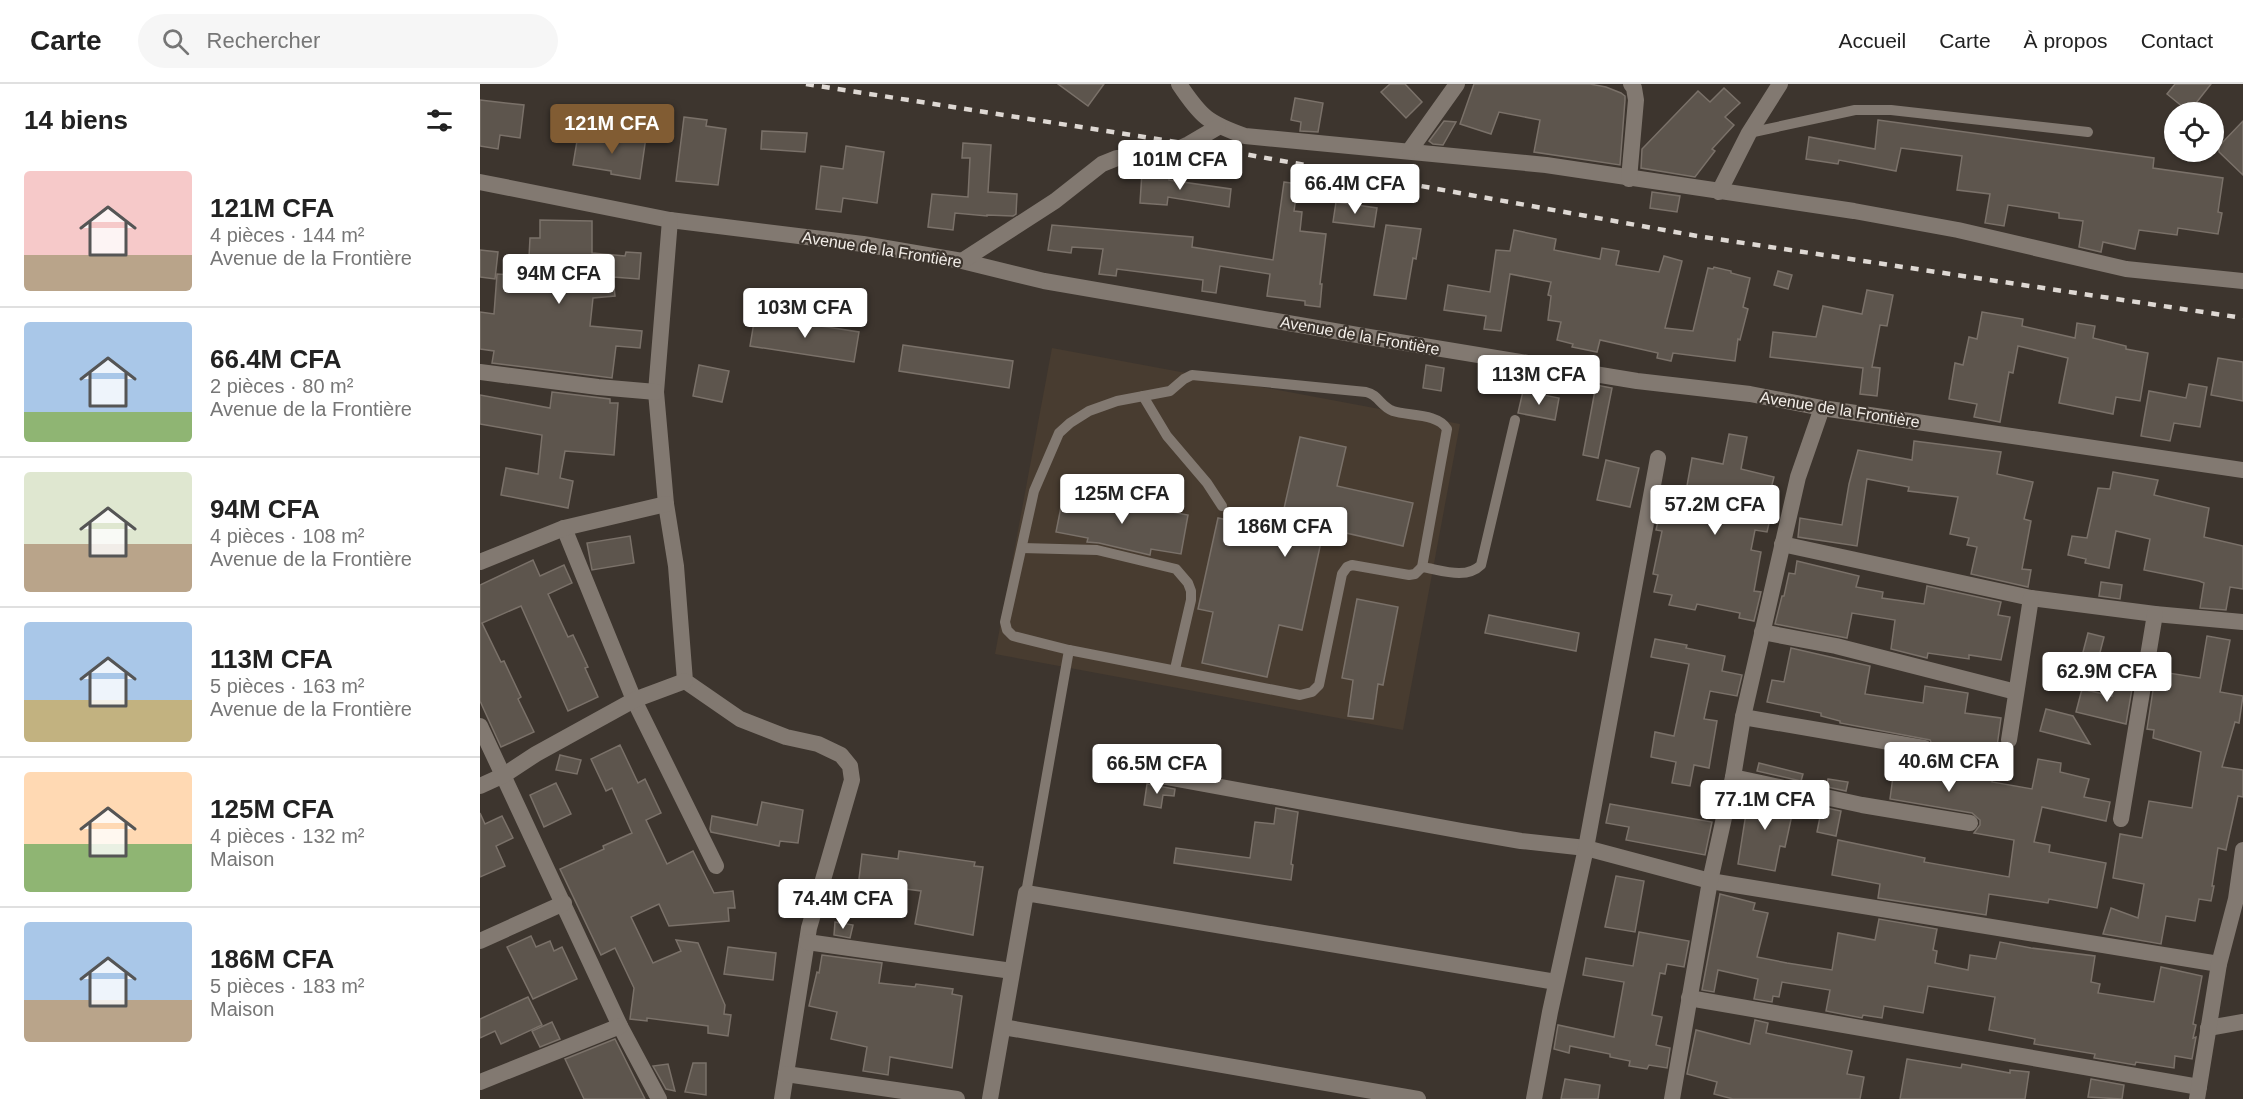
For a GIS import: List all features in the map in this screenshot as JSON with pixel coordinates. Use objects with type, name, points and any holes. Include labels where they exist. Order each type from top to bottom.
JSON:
[{"type":"street","points":[[1179,84],[1204,118],[1218,127],[1245,136],[1410,150],[1451,157],[1546,165],[1958,230],[2126,269],[2243,281]]},
{"type":"street","points":[[1410,150],[1457,84]]},
{"type":"street","points":[[1629,179],[1636,100],[1634,88],[1630,84]]},
{"type":"street","points":[[1719,192],[1749,133],[1780,84]]},
{"type":"street","points":[[962,261],[1055,201],[1102,164],[1117,158],[1165,155],[1218,127]]},
{"type":"street","name":"Avenue de la Frontière","points":[[480,182],[670,220],[863,244],[962,261],[1044,280],[1386,340],[1637,381],[1750,394],[1822,408],[2243,470]]},
{"type":"street","points":[[670,220],[656,392],[666,504],[676,566],[685,681]]},
{"type":"street","points":[[480,372],[656,392]]},
{"type":"street","points":[[1672,1099],[1710,881],[1733,777],[1743,717],[1798,477],[1822,408]]},
{"type":"street","points":[[1534,1099],[1556,982],[1586,848],[1658,458]]},
{"type":"street","points":[[480,561],[564,528],[666,504]]},
{"type":"street","points":[[564,528],[634,700],[716,866]]},
{"type":"street","points":[[1782,544],[2031,598],[2155,614],[2243,622]]},
{"type":"street","points":[[2008,740],[2031,598]]},
{"type":"street","points":[[2121,819],[2155,614]]},
{"type":"street","points":[[1762,632],[1836,646],[2016,692]]},
{"type":"street","points":[[480,786],[504,775],[536,754],[634,700],[685,681]]},
{"type":"street","points":[[685,681],[740,718],[786,736],[818,744],[841,755],[850,766],[852,780],[807,942],[782,1099]]},
{"type":"street","points":[[1743,717],[1924,748]]},
{"type":"street","points":[[480,726],[620,1026],[659,1099]]},
{"type":"street","points":[[1128,770],[1462,831],[1521,841],[1586,848],[1710,881],[2219,964]]},
{"type":"street","points":[[1733,777],[1862,805],[1970,823]]},
{"type":"street","points":[[1689,998],[2198,1093],[2219,964],[2239,899],[2243,850]]},
{"type":"street","points":[[990,1099],[1026,893],[1556,982]]},
{"type":"street","points":[[480,941],[564,903]]},
{"type":"street","points":[[807,942],[1012,971]]},
{"type":"street","points":[[2208,1028],[2243,1022]]},
{"type":"street","points":[[480,1082],[620,1026]]},
{"type":"street","points":[[1003,1027],[1418,1099]]},
{"type":"street","points":[[786,1074],[957,1099]]},
{"type":"lane","points":[[1749,133],[1855,110],[1879,110],[2088,132]]},
{"type":"lane","points":[[1192,375],[1365,392],[1374,394],[1386,408],[1439,421],[1447,429],[1422,567],[1415,574],[1409,575],[1352,565],[1347,567],[1342,574],[1337,593],[1319,685],[1312,692],[1300,695],[1069,650],[1013,636],[1007,630],[1005,622],[1022,548],[1034,491],[1059,433],[1089,411],[1117,401],[1170,391],[1192,375]]},
{"type":"lane","points":[[1143,396],[1167,436],[1207,483],[1222,506]]},
{"type":"lane","points":[[1422,567],[1465,574],[1474,572],[1481,565],[1515,420]]},
{"type":"lane","points":[[1022,548],[1097,550],[1176,569],[1188,583],[1191,600],[1175,669]]},
{"type":"lane","points":[[1026,893],[1069,650]]},
{"type":"shaded area","points":[[1052,348],[1460,424],[1403,730],[995,654]]},
{"type":"building","points":[[1058,84],[1104,84],[1088,106]]},
{"type":"building","points":[[1390,84],[1405,84],[1422,102],[1406,118],[1381,92]]},
{"type":"building","points":[[1474,84],[1590,84],[1621,93],[1625,96],[1625,100],[1620,165],[1534,152],[1540,120],[1499,112],[1491,134],[1460,124]]},
{"type":"building","points":[[2175,84],[2211,84],[2197,102],[2177,102],[2167,94]]},
{"type":"building","points":[[1724,88],[1740,103],[1725,117],[1734,125],[1712,149],[1715,151],[1695,177],[1641,168],[1642,149],[1698,91],[1710,102]]},
{"type":"building","points":[[1295,98],[1323,103],[1318,132],[1300,131],[1301,122],[1291,120]]},
{"type":"building","points":[[480,100],[524,105],[520,138],[500,135],[498,149],[480,146]]},
{"type":"building","points":[[684,117],[707,120],[706,126],[726,129],[718,185],[676,181]]},
{"type":"building","points":[[1878,120],[2154,158],[2153,168],[2223,178],[2218,212],[2222,213],[2218,234],[2178,228],[2177,235],[2139,230],[2135,249],[2103,242],[2101,252],[2079,247],[2083,221],[2059,218],[2059,213],[2008,205],[2004,226],[1985,223],[1990,194],[1957,190],[1962,156],[1901,148],[1896,171],[1839,160],[1838,164],[1806,159],[1809,137],[1875,149]]},
{"type":"building","points":[[1444,121],[1456,122],[1443,145],[1433,144],[1429,141]]},
{"type":"building","points":[[2243,121],[2243,175],[2224,157],[2224,141]]},
{"type":"building","points":[[762,131],[807,133],[805,152],[761,149]]},
{"type":"building","points":[[624,134],[646,137],[640,179],[611,174],[611,171],[573,165],[578,135],[622,142]]},
{"type":"building","points":[[963,143],[991,145],[988,192],[1017,194],[1016,214],[987,216],[955,213],[953,230],[928,227],[932,194],[968,197],[970,158],[962,158]]},
{"type":"building","points":[[846,146],[884,152],[877,203],[843,198],[841,212],[816,209],[821,166],[843,169]]},
{"type":"building","points":[[1142,172],[1169,174],[1169,180],[1231,189],[1229,207],[1168,197],[1167,205],[1140,203]]},
{"type":"building","points":[[1284,182],[1298,184],[1294,211],[1302,212],[1300,231],[1326,234],[1320,284],[1322,284],[1320,307],[1305,305],[1305,301],[1267,296],[1270,274],[1220,266],[1216,293],[1202,291],[1203,280],[1117,269],[1116,276],[1099,274],[1103,249],[1072,247],[1071,253],[1048,250],[1052,225],[1193,237],[1192,247],[1273,260]]},
{"type":"building","points":[[1652,192],[1680,196],[1677,212],[1650,208]]},
{"type":"building","points":[[1336,202],[1377,208],[1374,227],[1333,222]]},
{"type":"building","points":[[540,220],[592,221],[592,253],[625,256],[626,252],[641,253],[639,279],[613,277],[615,296],[593,298],[590,326],[642,331],[640,348],[616,346],[612,378],[492,363],[494,351],[480,349],[480,312],[494,314],[497,274],[528,276],[530,238],[540,238]]},
{"type":"building","points":[[1386,225],[1421,229],[1406,299],[1374,295]]},
{"type":"building","points":[[1514,230],[1556,239],[1554,250],[1600,259],[1602,248],[1619,251],[1616,265],[1659,272],[1664,256],[1682,261],[1665,328],[1693,331],[1708,268],[1731,271],[1731,273],[1750,278],[1743,307],[1748,309],[1740,340],[1738,339],[1735,361],[1673,353],[1671,361],[1657,358],[1658,353],[1600,340],[1597,352],[1572,347],[1573,344],[1557,340],[1561,322],[1548,320],[1551,296],[1548,295],[1551,282],[1510,274],[1501,331],[1484,329],[1486,316],[1444,310],[1448,285],[1490,292],[1496,250],[1510,251]]},
{"type":"building","points":[[480,250],[498,252],[495,279],[480,277]]},
{"type":"building","points":[[1778,271],[1792,275],[1788,289],[1774,285]]},
{"type":"building","points":[[1867,290],[1893,295],[1887,326],[1880,325],[1872,367],[1880,368],[1877,396],[1860,394],[1863,368],[1770,357],[1773,332],[1816,337],[1823,306],[1862,314]]},
{"type":"building","points":[[1982,312],[2023,319],[2022,326],[2075,338],[2077,323],[2095,326],[2093,338],[2126,346],[2126,349],[2148,353],[2140,401],[2116,397],[2113,414],[2059,403],[2068,358],[2018,346],[2013,373],[2009,372],[2000,422],[1974,417],[1977,404],[1949,399],[1955,363],[1963,365],[1969,337],[1977,339]]},
{"type":"building","points":[[755,316],[859,332],[854,362],[750,346]]},
{"type":"building","points":[[903,345],[1013,361],[1009,388],[899,371]]},
{"type":"building","points":[[2218,358],[2243,362],[2243,401],[2211,395]]},
{"type":"building","points":[[699,365],[729,371],[722,402],[693,396]]},
{"type":"building","points":[[1426,365],[1444,368],[1441,391],[1423,388]]},
{"type":"building","points":[[2189,384],[2207,387],[2200,427],[2174,423],[2170,441],[2141,436],[2149,391],[2186,398]]},
{"type":"building","points":[[1596,385],[1612,388],[1598,458],[1583,455]]},
{"type":"building","points":[[1523,391],[1559,398],[1555,420],[1518,413]]},
{"type":"building","points":[[552,392],[610,399],[610,403],[618,403],[614,455],[565,451],[560,478],[573,481],[568,508],[501,495],[506,468],[538,474],[542,435],[480,424],[480,395],[550,408]]},
{"type":"building","points":[[1729,434],[1747,437],[1741,469],[1774,477],[1768,500],[1774,502],[1767,532],[1755,530],[1751,550],[1761,552],[1754,591],[1761,592],[1754,621],[1739,618],[1740,613],[1697,604],[1695,610],[1669,605],[1672,595],[1654,592],[1658,575],[1653,574],[1662,531],[1656,530],[1662,504],[1683,508],[1692,458],[1723,464]]},
{"type":"building","points":[[1300,437],[1346,447],[1337,486],[1413,503],[1403,546],[1324,528],[1302,630],[1279,625],[1267,677],[1202,663],[1213,612],[1198,609],[1218,518],[1279,531]]},
{"type":"building","points":[[1914,441],[2001,452],[1997,474],[2033,482],[2024,519],[2031,521],[2022,569],[2031,570],[2028,587],[1971,574],[1977,547],[1967,545],[1969,538],[1950,534],[1958,497],[1908,491],[1909,487],[1867,479],[1857,546],[1798,537],[1800,518],[1842,525],[1858,450],[1912,460]]},
{"type":"building","points":[[1606,460],[1639,468],[1630,507],[1597,500]]},
{"type":"building","points":[[2113,472],[2158,480],[2154,495],[2209,508],[2204,537],[2243,546],[2243,589],[2230,587],[2226,610],[2200,608],[2204,583],[2144,570],[2150,539],[2116,531],[2109,568],[2085,563],[2086,559],[2068,555],[2072,536],[2087,538],[2098,488],[2110,489]]},
{"type":"building","points":[[1064,492],[1188,515],[1181,554],[1151,549],[1150,555],[1087,542],[1088,538],[1056,532]]},
{"type":"building","points":[[630,536],[634,563],[592,570],[587,543]]},
{"type":"building","points":[[533,560],[540,576],[564,565],[572,583],[548,594],[568,637],[573,635],[588,667],[585,668],[598,697],[568,711],[521,606],[482,623],[501,662],[504,661],[521,697],[518,699],[534,732],[501,747],[480,701],[480,585]]},
{"type":"building","points":[[1797,561],[1859,576],[1856,587],[1883,592],[1882,598],[1924,604],[1927,586],[2001,602],[1998,615],[2010,617],[2001,660],[1969,655],[1969,659],[1928,653],[1927,658],[1891,649],[1895,620],[1852,613],[1847,638],[1775,624],[1789,573],[1795,574]]},
{"type":"building","points":[[2101,582],[2122,585],[2120,599],[2099,596]]},
{"type":"building","points":[[1357,599],[1398,607],[1383,685],[1378,684],[1373,719],[1348,716],[1353,680],[1342,678]]},
{"type":"building","points":[[1489,615],[1579,633],[1576,651],[1485,633]]},
{"type":"building","points":[[2088,633],[2104,637],[2098,660],[2082,656]]},
{"type":"building","points":[[2207,636],[2230,640],[2220,692],[2243,696],[2239,723],[2235,722],[2222,767],[2243,770],[2243,797],[2238,796],[2226,850],[2218,848],[2211,901],[2199,899],[2195,921],[2166,916],[2161,944],[2103,934],[2111,908],[2138,918],[2144,884],[2113,878],[2120,834],[2142,838],[2149,801],[2192,808],[2201,752],[2153,738],[2154,730],[2147,729],[2156,671],[2200,678]]},
{"type":"building","points":[[1655,639],[1725,656],[1722,671],[1742,675],[1737,696],[1710,691],[1704,719],[1717,721],[1709,768],[1694,765],[1690,786],[1672,783],[1676,762],[1651,757],[1655,732],[1674,736],[1689,664],[1651,657]]},
{"type":"building","points":[[1791,648],[1870,666],[1865,694],[1923,703],[1925,686],[1968,693],[1965,713],[2001,718],[1992,782],[2032,789],[2038,759],[2061,763],[2060,772],[2089,779],[2084,797],[2110,802],[2106,821],[2042,807],[2034,842],[2050,845],[2049,852],[2106,863],[2097,908],[2049,899],[2048,903],[1989,894],[1986,915],[1878,898],[1880,884],[1832,875],[1838,840],[1925,858],[1924,862],[2009,877],[2014,840],[1974,833],[1980,825],[1980,820],[1972,813],[1890,799],[1896,754],[1928,758],[1934,749],[1930,740],[1840,723],[1840,721],[1821,716],[1821,713],[1767,702],[1772,680],[1784,682]]},
{"type":"building","points":[[2114,680],[2133,683],[2126,724],[2076,712],[2082,689],[2112,696]]},
{"type":"building","points":[[2046,709],[2073,716],[2090,744],[2040,731]]},
{"type":"building","points":[[620,745],[638,783],[645,779],[661,813],[646,820],[667,864],[693,851],[714,893],[733,891],[735,908],[728,908],[729,921],[669,926],[659,904],[631,917],[653,963],[681,951],[676,940],[698,943],[725,1005],[724,1014],[731,1015],[728,1036],[708,1033],[708,1026],[647,1018],[647,1021],[630,1019],[634,988],[615,948],[601,955],[560,869],[632,833],[612,788],[606,791],[591,759]]},
{"type":"building","points":[[1149,749],[1180,753],[1177,768],[1147,763]]},
{"type":"building","points":[[560,755],[581,760],[577,774],[556,770]]},
{"type":"building","points":[[1759,763],[1803,774],[1801,781],[1757,771]]},
{"type":"building","points":[[1828,779],[1848,782],[1846,791],[1827,787]]},
{"type":"building","points":[[556,783],[571,814],[544,827],[530,795]]},
{"type":"building","points":[[1147,784],[1175,789],[1174,796],[1163,795],[1161,808],[1144,805]]},
{"type":"building","points":[[1752,792],[1795,801],[1785,847],[1780,846],[1775,871],[1738,864]]},
{"type":"building","points":[[762,802],[803,810],[798,843],[780,841],[779,846],[711,832],[712,816],[757,825]]},
{"type":"building","points":[[1610,804],[1712,822],[1705,855],[1626,840],[1629,827],[1606,823]]},
{"type":"building","points":[[1822,807],[1841,811],[1836,836],[1817,832]]},
{"type":"building","points":[[1276,808],[1298,812],[1291,880],[1174,863],[1176,848],[1250,858],[1255,822],[1274,824]]},
{"type":"building","points":[[480,813],[485,824],[502,816],[513,838],[496,846],[505,866],[480,877]]},
{"type":"building","points":[[899,851],[975,862],[974,866],[983,867],[973,935],[915,924],[921,891],[890,887],[886,916],[855,912],[862,854],[898,859]]},
{"type":"building","points":[[1616,876],[1644,881],[1635,932],[1605,927]]},
{"type":"building","points":[[1720,894],[1755,903],[1753,910],[1768,913],[1757,957],[1787,963],[1832,970],[1838,933],[1875,940],[1879,919],[1937,929],[1933,950],[1937,951],[1935,963],[1968,970],[1970,955],[1996,959],[2000,942],[2095,956],[2091,982],[2100,984],[2098,993],[2154,1002],[2161,967],[2202,976],[2193,1024],[2196,1025],[2193,1038],[2196,1037],[2192,1059],[2175,1056],[2174,1068],[2136,1062],[2135,1065],[2094,1058],[2095,1054],[2034,1044],[2035,1039],[1989,1030],[1995,997],[1928,986],[1923,1013],[1884,1006],[1882,1018],[1863,1015],[1862,1018],[1826,1011],[1830,990],[1782,982],[1779,997],[1773,996],[1772,1002],[1754,999],[1758,979],[1718,970],[1714,992],[1702,990]]},
{"type":"building","points":[[835,922],[853,925],[850,938],[834,935]]},
{"type":"building","points":[[1639,932],[1689,941],[1684,967],[1667,964],[1665,974],[1660,973],[1652,1015],[1662,1017],[1656,1045],[1670,1048],[1667,1068],[1649,1065],[1647,1069],[1629,1066],[1630,1061],[1610,1057],[1610,1054],[1570,1046],[1569,1053],[1554,1049],[1558,1025],[1614,1037],[1624,982],[1583,975],[1586,958],[1633,966]]},
{"type":"building","points":[[531,936],[536,947],[550,941],[554,951],[562,947],[577,979],[533,999],[507,947]]},
{"type":"building","points":[[728,947],[776,953],[773,980],[724,974]]},
{"type":"building","points":[[822,955],[882,963],[879,983],[915,987],[916,984],[953,989],[952,994],[962,996],[952,1068],[890,1057],[888,1075],[863,1071],[867,1047],[831,1039],[837,1012],[809,1006]]},
{"type":"building","points":[[528,997],[542,1025],[501,1044],[495,1031],[480,1038],[480,1019]]},
{"type":"building","points":[[1755,1020],[1768,1023],[1766,1033],[1852,1051],[1847,1074],[1864,1077],[1860,1099],[1733,1099],[1714,1094],[1717,1082],[1687,1074],[1696,1030],[1750,1044]]},
{"type":"building","points":[[552,1022],[560,1039],[540,1047],[532,1031]]},
{"type":"building","points":[[615,1039],[645,1099],[584,1099],[565,1059]]},
{"type":"building","points":[[1907,1059],[1961,1068],[1962,1064],[2010,1073],[2010,1070],[2029,1072],[2025,1099],[1900,1099]]},
{"type":"building","points":[[693,1063],[706,1063],[706,1095],[685,1092]]},
{"type":"building","points":[[668,1064],[675,1091],[666,1089],[653,1066]]},
{"type":"building","points":[[1565,1079],[1600,1085],[1598,1099],[1561,1099]]},
{"type":"building","points":[[2091,1079],[2124,1085],[2122,1099],[2088,1097]]},
{"type":"railway","points":[[806,84],[1189,144],[1697,236],[2243,318]]}]
